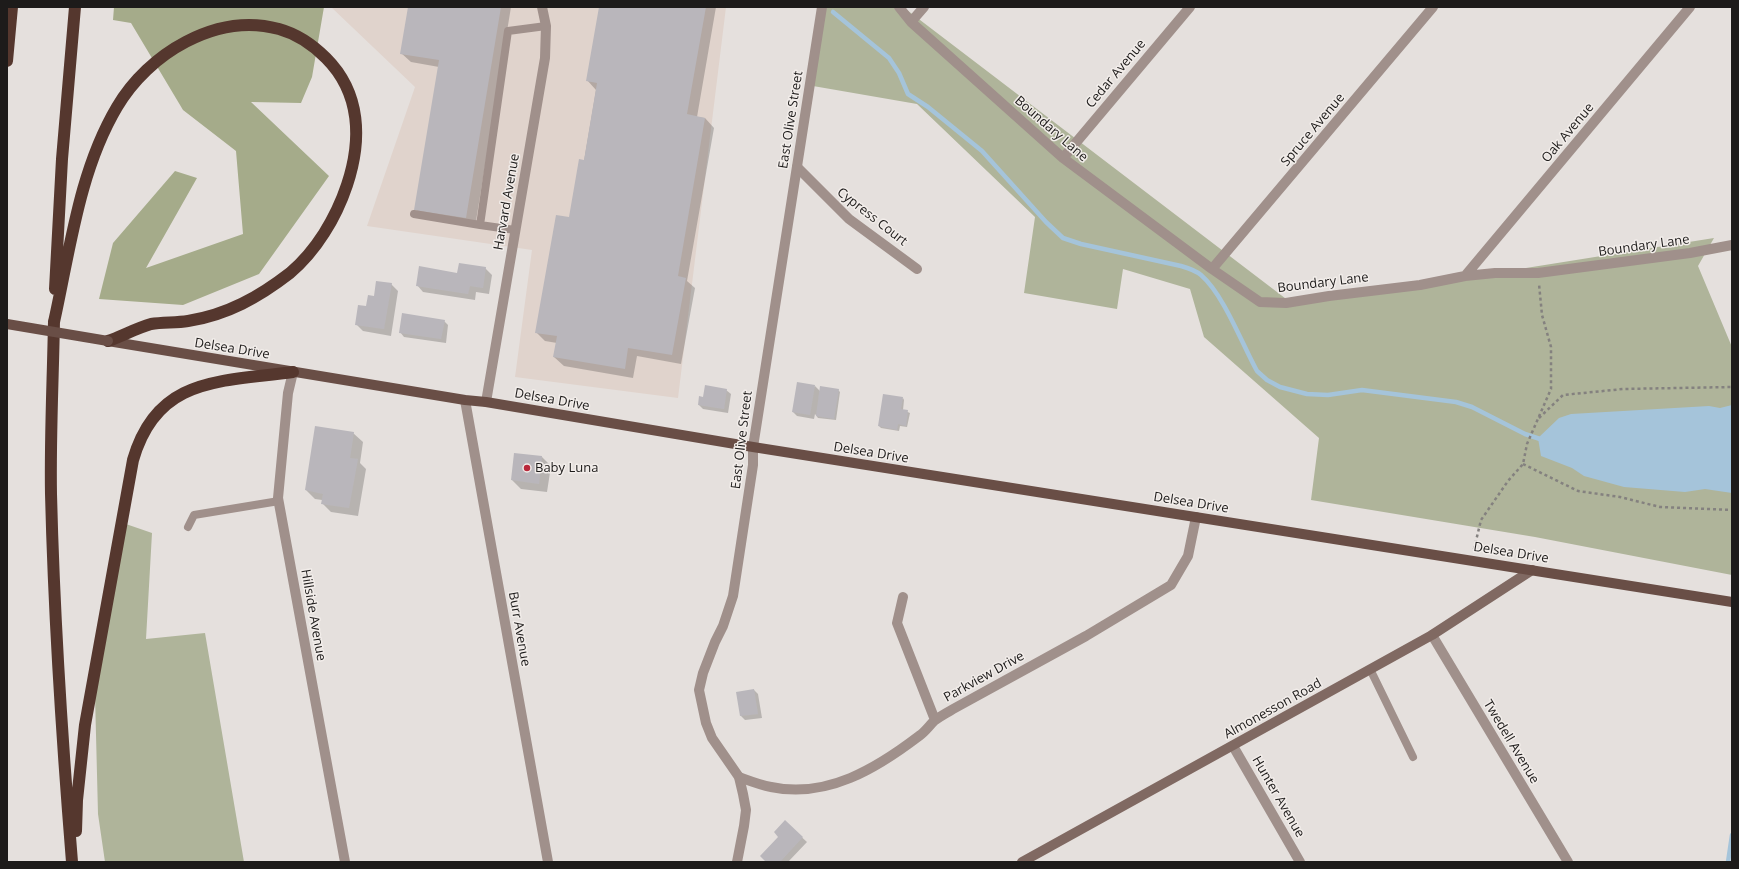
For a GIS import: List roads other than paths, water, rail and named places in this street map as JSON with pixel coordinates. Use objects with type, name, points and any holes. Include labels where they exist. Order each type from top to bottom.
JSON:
[{"type":"highway","points":[[7,62],[12,7]]},
{"type":"highway","points":[[72,862],[60,713],[51,492],[54,322],[62,159],[75,7]]},
{"type":"highway","points":[[54,322],[87,175],[111,117],[135,81],[150,65],[173,49],[199,36],[222,29],[244,26],[267,27],[280,29],[302,38],[321,53],[341,76],[350,96],[356,120],[356,149],[349,177],[339,205],[326,229],[300,264],[251,301],[233,309],[201,319],[151,324],[108,342]]},
{"type":"highway","points":[[77,862],[77,800],[85,725],[133,460],[142,436],[160,411],[174,398],[188,390],[207,384],[292,372]]},
{"type":"main road","name":"Delsea Drive","points":[[7,324],[108,342],[465,400],[486,402],[753,447],[1732,602]]},
{"type":"main road","name":"Almonesson Road","points":[[1022,862],[1038,858],[1233,746],[1432,635],[1532,570]]},
{"type":"street","name":"Harvard Avenue","points":[[486,402],[545,58],[546,26],[542,7]]},
{"type":"street","name":"East Olive Street","points":[[737,862],[742,843],[746,810],[739,777],[712,738],[701,706],[699,690],[715,642],[723,626],[736,580],[753,465],[753,447],[822,7]]},
{"type":"street","name":"Boundary Lane","points":[[899,7],[911,22],[1063,158],[1212,269],[1260,302],[1286,303],[1329,296],[1420,285],[1465,276],[1495,273],[1538,274],[1690,253],[1732,245]]},
{"type":"street","points":[[911,22],[924,7]]},
{"type":"street","name":"Cedar Avenue","points":[[1063,158],[1190,7]]},
{"type":"street","name":"Spruce Avenue","points":[[1212,269],[1433,7]]},
{"type":"street","name":"Oak Avenue","points":[[1465,276],[1690,7]]},
{"type":"street","name":"Cypress Court","points":[[797,167],[848,218],[917,269]]},
{"type":"street","name":"Hillside Avenue","points":[[292,372],[288,393],[279,500],[345,862]]},
{"type":"street","name":"Burr Avenue","points":[[465,400],[548,862]]},
{"type":"street","name":"Parkview Drive","points":[[739,777],[771,787],[787,789],[820,787],[836,783],[867,771],[882,763],[923,733],[935,720],[1111,622],[1171,585],[1188,556],[1196,517]]},
{"type":"street","points":[[903,597],[897,623],[935,720]]},
{"type":"street","name":"Twedell Avenue","points":[[1432,635],[1568,862]]},
{"type":"street","name":"Hunter Avenue","points":[[1233,746],[1300,862]]},
{"type":"lane","points":[[480,225],[508,32],[546,26]]},
{"type":"lane","points":[[414,214],[515,230]]},
{"type":"lane","points":[[188,527],[194,515],[279,500]]},
{"type":"lane","points":[[1370,669],[1413,757]]},
{"type":"water","points":[[1732,405],[1732,493],[1705,489],[1685,492],[1624,487],[1584,476],[1572,468],[1541,456],[1538,438],[1559,418],[1571,414],[1709,406],[1720,408]]},
{"type":"waterway","points":[[833,12],[889,58],[899,73],[908,94],[928,107],[982,151],[1046,222],[1063,238],[1081,244],[1181,266],[1194,270],[1201,275],[1225,307],[1257,371],[1267,380],[1280,387],[1307,394],[1328,395],[1362,390],[1456,402],[1472,407],[1525,434],[1543,440]]},
{"type":"waterway","points":[[1728,862],[1732,835]]},
{"type":"place","name":"Baby Luna","points":[[527,468]]}]
